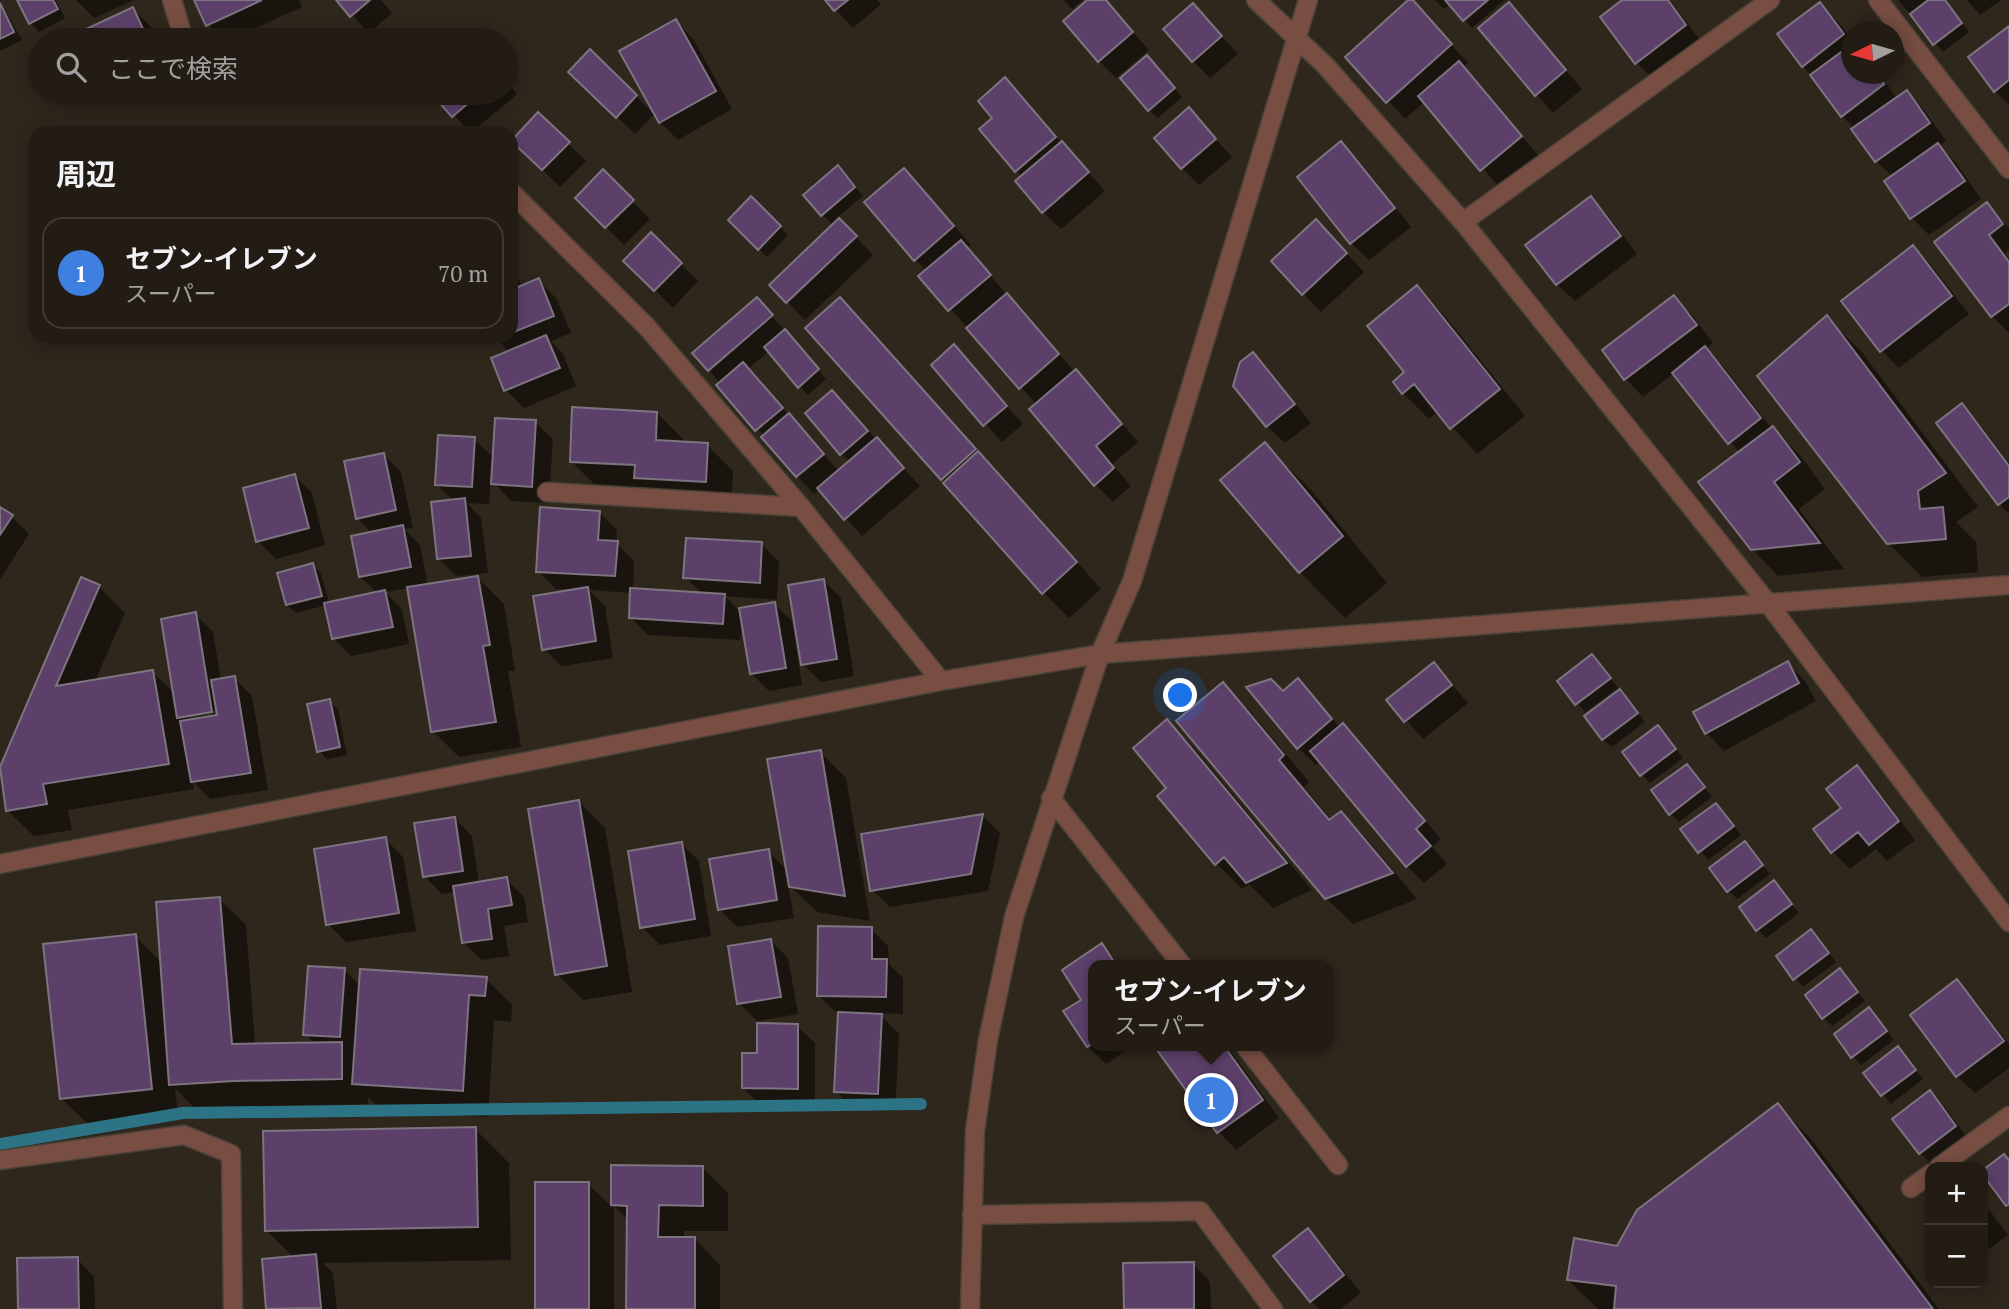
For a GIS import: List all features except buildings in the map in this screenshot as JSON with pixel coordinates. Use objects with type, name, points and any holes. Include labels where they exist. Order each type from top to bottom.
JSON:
[{"type":"street","points":[[172,0],[180,28]]},
{"type":"street","points":[[1256,0],[1325,65],[1463,222],[1767,602],[2009,922]]},
{"type":"street","points":[[970,1309],[975,1131],[988,1041],[1014,917],[1100,654],[1132,581],[1308,0]]},
{"type":"street","points":[[1463,222],[1770,0]]},
{"type":"street","points":[[1878,0],[2009,169]]},
{"type":"street","points":[[518,198],[648,327],[801,507],[941,681]]},
{"type":"street","points":[[547,492],[801,507]]},
{"type":"street","points":[[0,863],[941,681],[1100,654],[2009,585]]},
{"type":"street","points":[[1051,798],[1178,960]]},
{"type":"street","points":[[1249,1051],[1338,1165]]},
{"type":"street","points":[[1946,1162],[2009,1116]]},
{"type":"street","points":[[0,1160],[184,1135],[231,1154],[233,1309]]},
{"type":"street","points":[[1911,1188],[1925,1178]]},
{"type":"street","points":[[972,1215],[1200,1211],[1273,1309]]},
{"type":"waterway","points":[[0,1144],[183,1113],[921,1104]]},
{"type":"place","name":"セブン-イレブン","points":[[1211,1100]]}]
